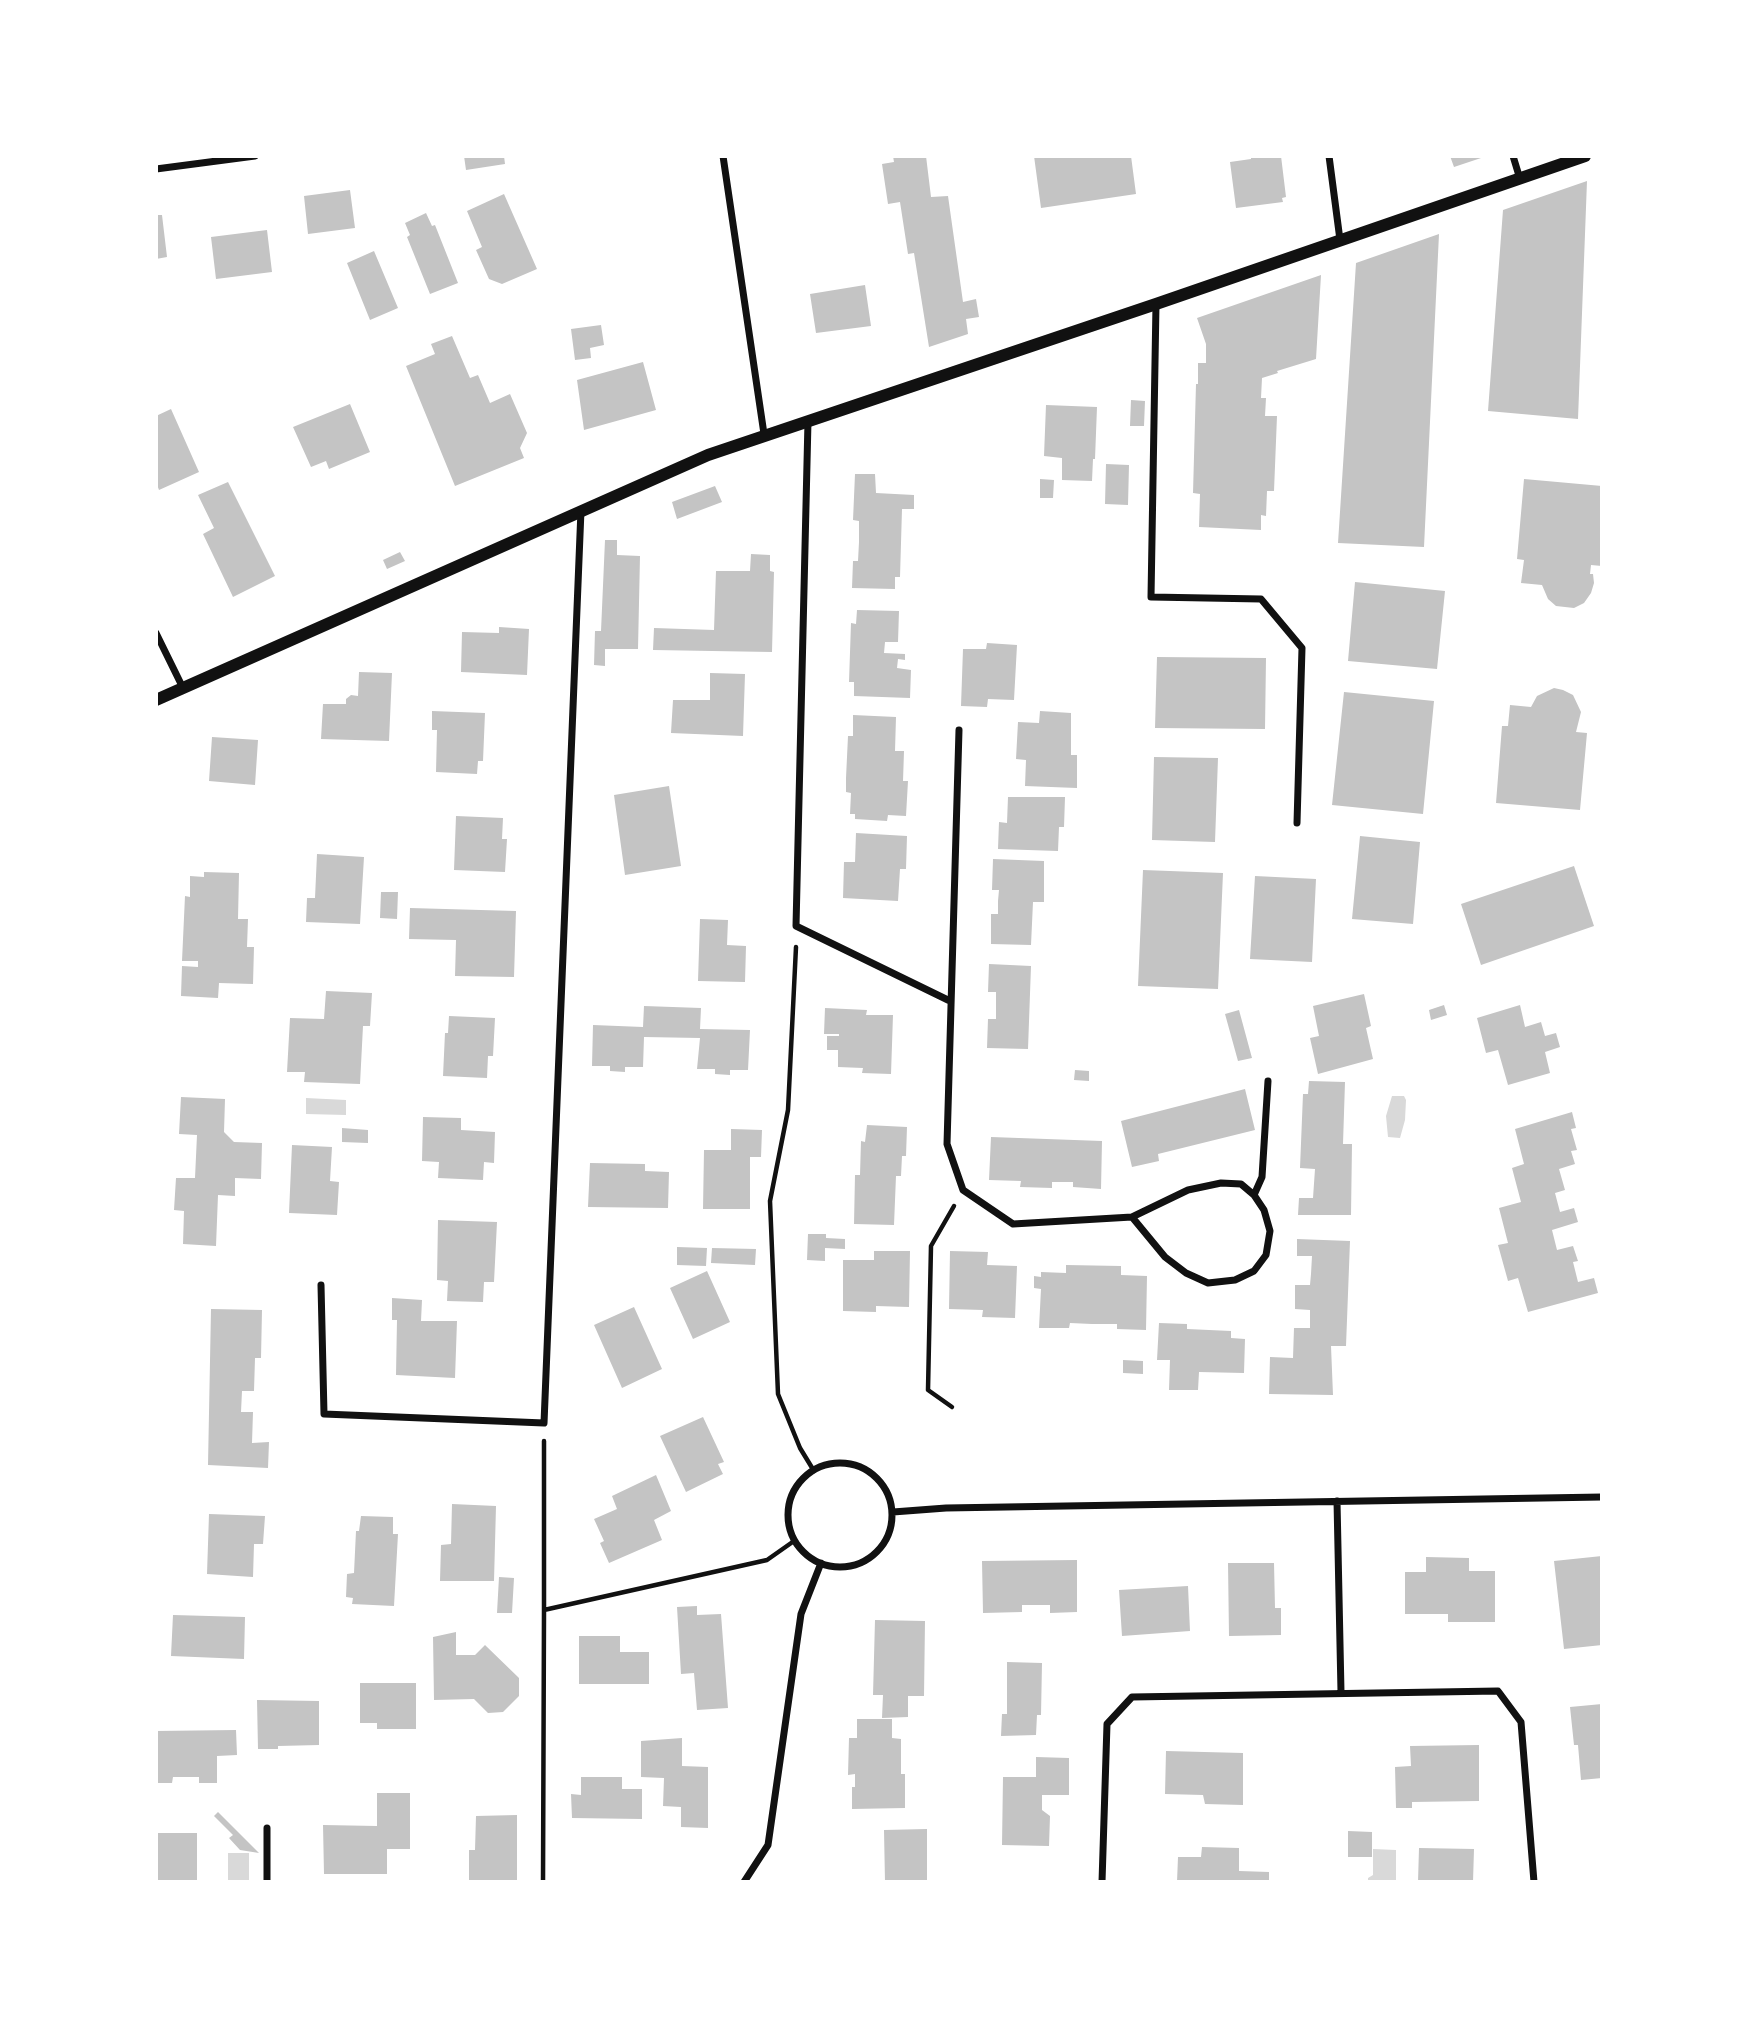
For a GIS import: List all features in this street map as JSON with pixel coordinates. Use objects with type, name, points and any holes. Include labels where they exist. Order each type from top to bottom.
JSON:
[{"type":"street","points":[[156,169],[255,156]]},
{"type":"street","points":[[723,156],[764,434]]},
{"type":"street","points":[[1329,156],[1340,240]]},
{"type":"street","points":[[1513,156],[1520,178]]},
{"type":"street","points":[[156,700],[708,455],[1585,156]]},
{"type":"street","points":[[1156,304],[1151,597],[1261,599],[1302,648],[1297,823]]},
{"type":"street","points":[[808,421],[796,926],[950,1001]]},
{"type":"street","points":[[321,1285],[324,1415],[544,1423],[581,510]]},
{"type":"street","points":[[156,633],[183,688]]},
{"type":"street","points":[[959,730],[947,1144],[963,1190],[1013,1224],[1132,1217],[1188,1191],[1221,1183],[1241,1184],[1254,1195],[1264,1210],[1270,1231],[1266,1255],[1254,1271],[1236,1280],[1208,1283],[1186,1273],[1166,1257],[1132,1217]]},
{"type":"street","points":[[1254,1195],[1262,1177],[1268,1081]]},
{"type":"street","points":[[848,1463],[870,1472],[886,1489],[893,1512],[889,1535],[876,1554],[855,1566],[832,1567],[810,1559],[794,1541],[787,1519],[791,1496],[804,1477],[825,1465],[848,1463]]},
{"type":"street","points":[[893,1512],[960,1508],[1602,1497]]},
{"type":"street","points":[[1337,1501],[1341,1692]]},
{"type":"street","points":[[744,1882],[768,1846],[801,1614],[821,1563]]},
{"type":"street","points":[[1102,1882],[1107,1724],[1132,1697],[1341,1692],[1498,1692],[1521,1722],[1534,1882]]},
{"type":"street","points":[[267,1828],[267,1882]]},
{"type":"path","points":[[796,926],[788,1110],[770,1200],[778,1394],[800,1448],[814,1471]]},
{"type":"path","points":[[952,1407],[928,1390],[931,1246],[963,1190]]},
{"type":"path","points":[[543,1882],[544,1423]]},
{"type":"path","points":[[544,1610],[767,1559],[794,1541]]},
{"type":"shaded area","points":[[1392,1096],[1404,1096],[1406,1100],[1405,1120],[1400,1138],[1388,1137],[1386,1116]]},
{"type":"shaded area","points":[[306,1098],[346,1100],[346,1115],[306,1114]]},
{"type":"shaded area","points":[[1373,1849],[1396,1850],[1396,1882],[1368,1882],[1368,1878],[1373,1875]]},
{"type":"shaded area","points":[[228,1853],[249,1853],[249,1882],[228,1882]]},
{"type":"building","points":[[464,156],[504,156],[505,164],[466,170]]},
{"type":"building","points":[[893,156],[926,156],[931,197],[948,196],[963,302],[976,299],[979,317],[966,319],[968,334],[929,347],[914,253],[908,254],[900,202],[888,204],[882,164],[894,162]]},
{"type":"building","points":[[1034,156],[1131,156],[1136,194],[1041,208]]},
{"type":"building","points":[[1251,156],[1281,156],[1286,197],[1282,198],[1283,202],[1236,208],[1230,162],[1251,159]]},
{"type":"building","points":[[1450,156],[1487,156],[1454,167]]},
{"type":"building","points":[[1587,181],[1578,419],[1488,411],[1503,210]]},
{"type":"building","points":[[350,190],[355,228],[308,234],[304,196]]},
{"type":"building","points":[[504,194],[537,269],[502,284],[489,279],[476,250],[482,247],[467,211]]},
{"type":"building","points":[[426,213],[432,226],[435,225],[458,283],[430,294],[407,237],[410,235],[405,223]]},
{"type":"building","points":[[156,215],[162,215],[167,257],[156,259]]},
{"type":"building","points":[[267,230],[272,272],[216,279],[211,237]]},
{"type":"building","points":[[1439,234],[1424,547],[1338,543],[1356,263]]},
{"type":"building","points":[[374,251],[398,308],[370,320],[347,263]]},
{"type":"building","points":[[1321,275],[1316,359],[1262,378],[1261,398],[1266,398],[1265,416],[1277,416],[1274,491],[1267,491],[1266,516],[1261,515],[1261,530],[1199,527],[1200,494],[1193,493],[1196,384],[1198,363],[1206,363],[1206,344],[1197,318]]},
{"type":"building","points":[[865,285],[871,326],[816,333],[810,294]]},
{"type":"building","points":[[601,325],[604,345],[590,348],[591,358],[575,360],[571,329]]},
{"type":"building","points":[[452,336],[470,378],[478,375],[490,403],[510,394],[527,433],[520,448],[524,458],[455,486],[406,366],[435,354],[431,344]]},
{"type":"building","points":[[643,362],[656,410],[584,430],[577,380]]},
{"type":"building","points":[[1131,400],[1145,401],[1144,426],[1130,426]]},
{"type":"building","points":[[350,404],[370,452],[329,469],[326,461],[311,467],[293,427]]},
{"type":"building","points":[[1046,405],[1097,407],[1092,481],[1062,480],[1062,458],[1044,456]]},
{"type":"building","points":[[171,409],[199,472],[159,490],[156,482],[156,416]]},
{"type":"building","points":[[1106,464],[1129,465],[1128,505],[1105,504]]},
{"type":"building","points":[[855,474],[875,474],[876,493],[914,495],[914,509],[902,509],[900,577],[895,577],[895,589],[852,588],[853,561],[858,561],[859,542],[859,521],[853,520]]},
{"type":"building","points":[[1040,479],[1054,480],[1053,498],[1040,498]]},
{"type":"building","points":[[1524,479],[1602,486],[1602,566],[1591,565],[1590,574],[1593,574],[1594,583],[1591,593],[1584,603],[1574,608],[1556,606],[1548,599],[1542,585],[1521,583],[1524,560],[1517,559]]},
{"type":"building","points":[[228,482],[275,576],[233,597],[203,534],[214,528],[198,495]]},
{"type":"building","points":[[715,486],[722,502],[677,519],[672,502]]},
{"type":"building","points":[[605,540],[617,540],[617,555],[640,556],[638,649],[605,649],[605,666],[594,665],[595,631],[601,631]]},
{"type":"building","points":[[400,552],[405,561],[387,569],[383,560]]},
{"type":"building","points":[[751,554],[770,555],[770,571],[774,572],[772,652],[653,650],[654,628],[714,630],[716,571],[750,571]]},
{"type":"building","points":[[1355,582],[1445,591],[1437,669],[1348,661]]},
{"type":"building","points":[[857,610],[899,611],[898,642],[885,642],[884,653],[905,654],[905,660],[898,659],[897,668],[911,670],[910,698],[854,696],[854,682],[849,682],[851,623],[856,624]]},
{"type":"building","points":[[499,627],[529,629],[527,675],[461,672],[462,632],[499,633]]},
{"type":"building","points":[[987,643],[1017,645],[1014,700],[988,699],[987,707],[961,706],[963,649],[986,649]]},
{"type":"building","points":[[1157,657],[1266,658],[1265,729],[1155,728]]},
{"type":"building","points":[[359,672],[392,673],[389,741],[321,739],[323,704],[346,704],[346,699],[351,695],[358,696]]},
{"type":"building","points":[[710,673],[745,674],[743,736],[671,733],[673,700],[710,700]]},
{"type":"building","points":[[1554,688],[1573,695],[1581,712],[1576,732],[1587,733],[1580,810],[1496,803],[1502,726],[1508,726],[1510,705],[1531,707],[1537,696]]},
{"type":"building","points":[[1344,692],[1434,701],[1423,814],[1332,805]]},
{"type":"building","points":[[432,711],[485,713],[483,761],[478,761],[477,774],[436,772],[437,730],[432,730]]},
{"type":"building","points":[[1040,711],[1071,713],[1071,755],[1077,755],[1077,788],[1025,786],[1026,760],[1016,759],[1018,722],[1039,723]]},
{"type":"building","points":[[853,715],[896,717],[895,751],[904,751],[903,781],[908,781],[906,816],[888,815],[887,821],[855,819],[855,814],[850,814],[851,793],[846,792],[846,778],[848,736],[853,736]]},
{"type":"building","points":[[212,737],[258,740],[255,785],[209,781]]},
{"type":"building","points":[[1154,757],[1218,758],[1215,842],[1152,840]]},
{"type":"building","points":[[669,786],[681,866],[625,875],[614,795]]},
{"type":"building","points":[[1008,797],[1065,797],[1064,827],[1059,827],[1058,851],[998,849],[999,822],[1007,823]]},
{"type":"building","points":[[456,816],[503,818],[502,839],[507,839],[505,872],[454,870]]},
{"type":"building","points":[[856,833],[907,836],[906,869],[900,869],[898,901],[843,898],[844,862],[855,862]]},
{"type":"building","points":[[1360,836],[1420,842],[1413,924],[1352,919]]},
{"type":"building","points":[[317,854],[364,857],[360,924],[306,922],[307,898],[315,898]]},
{"type":"building","points":[[993,859],[1044,861],[1044,902],[1033,902],[1031,945],[991,944],[991,914],[998,914],[999,890],[992,890]]},
{"type":"building","points":[[1574,866],[1594,926],[1481,965],[1461,904]]},
{"type":"building","points":[[1143,870],[1223,873],[1218,989],[1138,986]]},
{"type":"building","points":[[204,872],[239,873],[238,919],[248,919],[247,947],[254,947],[253,984],[219,983],[218,998],[181,996],[182,966],[198,967],[198,961],[182,961],[185,896],[190,897],[190,876],[204,877]]},
{"type":"building","points":[[1255,876],[1316,879],[1312,962],[1250,959]]},
{"type":"building","points":[[381,892],[398,892],[397,919],[380,918]]},
{"type":"building","points":[[410,908],[516,911],[514,977],[455,976],[456,940],[409,939]]},
{"type":"building","points":[[700,919],[728,920],[727,945],[746,946],[745,982],[698,981]]},
{"type":"building","points":[[989,964],[1031,966],[1028,1049],[987,1048],[988,1019],[996,1019],[996,992],[988,992]]},
{"type":"building","points":[[326,991],[372,993],[370,1026],[363,1026],[360,1084],[304,1082],[305,1072],[287,1072],[290,1018],[324,1019]]},
{"type":"building","points":[[1364,994],[1371,1026],[1366,1028],[1373,1059],[1318,1074],[1310,1038],[1319,1036],[1313,1006]]},
{"type":"building","points":[[1444,1005],[1447,1015],[1431,1020],[1429,1010]]},
{"type":"building","points":[[1520,1005],[1525,1027],[1541,1022],[1545,1036],[1556,1033],[1560,1047],[1545,1052],[1550,1073],[1508,1085],[1498,1050],[1486,1053],[1477,1018]]},
{"type":"building","points":[[644,1006],[701,1008],[700,1029],[750,1030],[748,1070],[730,1070],[730,1075],[715,1074],[715,1069],[697,1069],[700,1038],[644,1037],[643,1067],[625,1067],[625,1072],[610,1071],[610,1066],[592,1066],[593,1025],[643,1027]]},
{"type":"building","points":[[825,1008],[867,1010],[866,1015],[893,1015],[891,1074],[862,1073],[863,1068],[838,1067],[838,1050],[827,1050],[827,1036],[839,1034],[824,1034]]},
{"type":"building","points":[[1239,1010],[1252,1058],[1238,1061],[1225,1014]]},
{"type":"building","points":[[449,1016],[495,1018],[493,1056],[488,1056],[487,1078],[443,1076],[445,1033],[448,1033]]},
{"type":"building","points":[[1075,1070],[1089,1071],[1089,1081],[1074,1080]]},
{"type":"building","points":[[1309,1081],[1345,1082],[1343,1144],[1352,1144],[1351,1215],[1298,1215],[1299,1198],[1313,1198],[1315,1169],[1300,1168],[1303,1094],[1308,1094]]},
{"type":"building","points":[[1245,1089],[1255,1130],[1158,1154],[1159,1161],[1132,1167],[1121,1121]]},
{"type":"building","points":[[181,1097],[225,1099],[224,1132],[234,1142],[262,1143],[261,1179],[235,1178],[235,1196],[218,1195],[216,1246],[183,1244],[184,1211],[174,1210],[176,1178],[195,1178],[197,1135],[179,1134]]},
{"type":"building","points":[[1572,1112],[1576,1128],[1571,1129],[1577,1150],[1571,1151],[1575,1164],[1559,1169],[1565,1190],[1555,1193],[1560,1212],[1574,1208],[1578,1222],[1552,1230],[1557,1250],[1573,1246],[1578,1261],[1573,1262],[1578,1282],[1594,1278],[1598,1293],[1528,1312],[1518,1278],[1508,1281],[1498,1245],[1508,1243],[1499,1208],[1521,1202],[1512,1168],[1524,1164],[1515,1129]]},
{"type":"building","points":[[423,1117],[461,1118],[461,1130],[495,1132],[494,1163],[484,1162],[483,1180],[438,1178],[439,1162],[422,1161]]},
{"type":"building","points":[[867,1125],[907,1127],[906,1156],[902,1156],[901,1176],[896,1176],[894,1225],[854,1224],[855,1175],[860,1175],[861,1141],[865,1142]]},
{"type":"building","points":[[342,1128],[368,1130],[368,1143],[342,1142]]},
{"type":"building","points":[[731,1129],[762,1130],[761,1157],[750,1157],[750,1209],[703,1209],[704,1150],[731,1150]]},
{"type":"building","points":[[991,1137],[1102,1141],[1101,1189],[1073,1187],[1073,1182],[1052,1182],[1052,1188],[1020,1187],[1021,1181],[989,1180]]},
{"type":"building","points":[[292,1145],[332,1147],[330,1181],[339,1182],[337,1215],[289,1213]]},
{"type":"building","points":[[590,1163],[645,1164],[645,1171],[669,1172],[668,1208],[588,1207]]},
{"type":"building","points":[[438,1220],[497,1222],[494,1282],[484,1282],[483,1302],[447,1301],[448,1281],[437,1280]]},
{"type":"building","points":[[808,1234],[826,1234],[826,1238],[845,1239],[845,1249],[825,1248],[825,1261],[807,1260]]},
{"type":"building","points":[[1297,1239],[1350,1241],[1346,1346],[1331,1346],[1333,1395],[1269,1394],[1270,1357],[1293,1358],[1294,1328],[1310,1328],[1310,1310],[1295,1309],[1295,1285],[1310,1285],[1312,1256],[1297,1256]]},
{"type":"building","points":[[677,1247],[707,1248],[706,1266],[677,1265]]},
{"type":"building","points":[[712,1248],[756,1249],[755,1265],[711,1263]]},
{"type":"building","points":[[874,1251],[910,1251],[909,1307],[876,1306],[876,1312],[843,1311],[843,1260],[874,1260]]},
{"type":"building","points":[[950,1251],[988,1252],[987,1265],[1017,1266],[1015,1318],[982,1317],[983,1310],[949,1309]]},
{"type":"building","points":[[1066,1265],[1121,1266],[1121,1275],[1147,1276],[1146,1330],[1117,1329],[1117,1324],[1070,1323],[1069,1328],[1039,1328],[1041,1289],[1034,1288],[1034,1276],[1041,1277],[1041,1272],[1066,1273]]},
{"type":"building","points":[[707,1271],[730,1322],[693,1339],[670,1288]]},
{"type":"building","points":[[392,1298],[422,1300],[421,1321],[457,1321],[455,1378],[396,1375],[397,1320],[392,1320]]},
{"type":"building","points":[[634,1307],[662,1369],[622,1388],[594,1325]]},
{"type":"building","points":[[211,1309],[262,1310],[261,1358],[255,1358],[254,1391],[242,1391],[241,1412],[253,1412],[252,1443],[269,1442],[268,1468],[208,1465]]},
{"type":"building","points":[[1159,1323],[1187,1324],[1187,1329],[1231,1331],[1231,1338],[1245,1339],[1244,1373],[1199,1372],[1198,1390],[1169,1390],[1170,1360],[1157,1360]]},
{"type":"building","points":[[1123,1360],[1143,1361],[1143,1374],[1123,1373]]},
{"type":"building","points":[[703,1417],[724,1462],[718,1464],[723,1474],[686,1492],[660,1436]]},
{"type":"building","points":[[656,1475],[671,1511],[654,1520],[662,1540],[609,1563],[600,1543],[604,1541],[594,1519],[617,1509],[612,1496]]},
{"type":"building","points":[[452,1504],[496,1506],[494,1581],[440,1581],[441,1545],[451,1544]]},
{"type":"building","points":[[209,1514],[265,1516],[263,1544],[254,1544],[253,1577],[207,1574]]},
{"type":"building","points":[[361,1516],[393,1517],[393,1534],[398,1534],[394,1606],[352,1604],[353,1598],[346,1597],[347,1574],[354,1573],[356,1531],[359,1531]]},
{"type":"building","points":[[1602,1556],[1602,1645],[1564,1649],[1554,1561]]},
{"type":"building","points":[[1426,1557],[1469,1558],[1469,1571],[1495,1571],[1495,1622],[1448,1622],[1448,1614],[1405,1614],[1405,1572],[1426,1572]]},
{"type":"building","points":[[1077,1560],[1077,1612],[1050,1613],[1050,1605],[1022,1605],[1022,1612],[983,1613],[982,1561]]},
{"type":"building","points":[[1228,1563],[1274,1563],[1275,1608],[1281,1608],[1281,1635],[1229,1636]]},
{"type":"building","points":[[499,1577],[514,1578],[512,1613],[497,1613]]},
{"type":"building","points":[[1188,1586],[1190,1631],[1122,1636],[1119,1590]]},
{"type":"building","points":[[697,1606],[697,1615],[721,1614],[728,1708],[697,1710],[694,1673],[681,1674],[677,1607]]},
{"type":"building","points":[[173,1615],[245,1617],[244,1659],[171,1656]]},
{"type":"building","points":[[875,1620],[925,1621],[924,1696],[908,1696],[908,1717],[882,1718],[883,1695],[873,1695]]},
{"type":"building","points":[[456,1632],[456,1655],[475,1655],[485,1645],[519,1678],[519,1696],[503,1712],[488,1713],[474,1699],[434,1700],[433,1637]]},
{"type":"building","points":[[579,1636],[620,1636],[620,1652],[649,1652],[649,1684],[579,1684]]},
{"type":"building","points":[[1007,1662],[1042,1663],[1041,1715],[1037,1715],[1036,1735],[1001,1736],[1002,1714],[1007,1714]]},
{"type":"building","points":[[360,1683],[416,1683],[416,1729],[377,1729],[377,1723],[360,1723]]},
{"type":"building","points":[[257,1700],[319,1701],[319,1745],[258,1749]]},
{"type":"building","points":[[1602,1704],[1602,1778],[1581,1780],[1578,1745],[1574,1745],[1570,1707]]},
{"type":"building","points":[[857,1719],[892,1719],[892,1738],[901,1739],[905,1808],[852,1809],[855,1774],[848,1775],[849,1738],[857,1738]]},
{"type":"building","points":[[236,1730],[237,1755],[217,1756],[217,1783],[199,1783],[199,1777],[173,1777],[172,1783],[156,1783],[156,1731]]},
{"type":"building","points":[[682,1738],[682,1766],[708,1767],[708,1828],[681,1827],[681,1807],[663,1806],[664,1778],[641,1777],[641,1741]]},
{"type":"building","points":[[1479,1745],[1479,1801],[1412,1802],[1412,1808],[1396,1808],[1395,1767],[1411,1766],[1410,1746]]},
{"type":"building","points":[[1166,1751],[1243,1753],[1243,1805],[1205,1804],[1203,1795],[1165,1794]]},
{"type":"building","points":[[1036,1757],[1069,1758],[1069,1795],[1042,1795],[1042,1810],[1050,1816],[1049,1846],[1002,1845],[1003,1777],[1036,1777]]},
{"type":"building","points":[[581,1777],[622,1777],[622,1789],[642,1789],[642,1819],[572,1818],[571,1794],[581,1795]]},
{"type":"building","points":[[377,1793],[410,1793],[410,1849],[387,1849],[387,1874],[324,1874],[323,1825],[377,1826]]},
{"type":"building","points":[[218,1812],[259,1853],[240,1850],[229,1838],[233,1835],[214,1816]]},
{"type":"building","points":[[517,1815],[517,1882],[469,1882],[469,1850],[475,1850],[476,1816]]},
{"type":"building","points":[[927,1829],[927,1882],[885,1882],[884,1830]]},
{"type":"building","points":[[1348,1831],[1372,1832],[1372,1857],[1348,1857]]},
{"type":"building","points":[[156,1833],[197,1833],[197,1882],[156,1882]]},
{"type":"building","points":[[1202,1847],[1239,1848],[1239,1871],[1269,1872],[1269,1882],[1177,1882],[1178,1857],[1201,1857]]},
{"type":"building","points":[[1419,1848],[1474,1849],[1473,1882],[1418,1882]]}]
